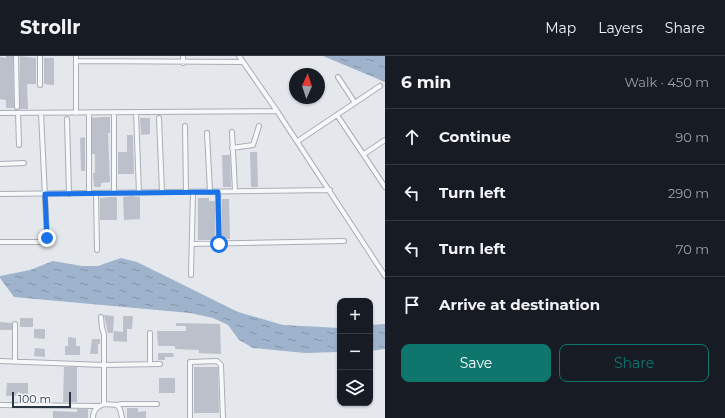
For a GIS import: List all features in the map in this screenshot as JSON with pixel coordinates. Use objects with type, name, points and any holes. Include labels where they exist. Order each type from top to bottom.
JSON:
[{"type":"street","points":[[16,56],[17,107]]},
{"type":"street","points":[[40,56],[40,85]]},
{"type":"street","points":[[76,56],[76,113]]},
{"type":"street","points":[[183,56],[183,63]]},
{"type":"street","points":[[239,56],[298,141],[385,276]]},
{"type":"street","points":[[76,61],[183,63],[243,62]]},
{"type":"street","points":[[338,77],[355,103]]},
{"type":"street","points":[[298,141],[380,86]]},
{"type":"street","points":[[0,113],[277,111]]},
{"type":"street","points":[[114,112],[114,193]]},
{"type":"street","points":[[136,112],[139,193]]},
{"type":"street","points":[[18,113],[19,145]]},
{"type":"street","points":[[0,242],[45,241],[47,238],[41,113]]},
{"type":"street","points":[[89,113],[89,194]]},
{"type":"street","points":[[337,115],[385,188]]},
{"type":"street","points":[[159,118],[162,192]]},
{"type":"street","points":[[68,119],[69,194]]},
{"type":"street","points":[[185,126],[186,192]]},
{"type":"street","points":[[232,148],[253,145],[260,126]]},
{"type":"street","points":[[232,132],[235,191]]},
{"type":"street","points":[[207,133],[210,192]]},
{"type":"street","points":[[364,154],[385,140]]},
{"type":"street","points":[[0,164],[24,163]]},
{"type":"street","points":[[0,194],[330,190]]},
{"type":"street","points":[[191,275],[193,192]]},
{"type":"street","points":[[218,192],[219,244]]},
{"type":"street","points":[[96,193],[97,250]]},
{"type":"street","points":[[192,244],[344,241]]},
{"type":"street","points":[[101,317],[104,334],[104,404]]},
{"type":"street","points":[[15,324],[15,362]]},
{"type":"street","points":[[150,333],[150,364]]},
{"type":"street","points":[[0,361],[104,365],[160,364]]},
{"type":"street","points":[[190,418],[190,362],[217,361],[221,365],[223,418]]},
{"type":"street","points":[[0,405],[98,406],[104,404],[157,404]]},
{"type":"street","points":[[117,405],[120,409],[122,418]]},
{"type":"street","points":[[93,418],[94,410],[98,406]]},
{"type":"water","points":[[323,56],[385,56],[385,82]]},
{"type":"water","points":[[121,258],[137,262],[238,312],[283,325],[337,328],[337,352],[305,353],[253,348],[239,340],[228,325],[213,318],[190,313],[14,297],[0,278],[0,276],[30,270],[53,261],[82,266],[98,266]]},
{"type":"water","points":[[385,324],[385,349],[373,351],[373,325]]},
{"type":"building","points":[[6,56],[13,56],[14,108],[6,108],[6,100],[0,99],[0,57],[6,58]]},
{"type":"building","points":[[20,56],[36,58],[36,84],[27,84],[28,109],[19,109]]},
{"type":"building","points":[[44,58],[54,58],[54,85],[44,84]]},
{"type":"building","points":[[110,117],[110,133],[108,133],[110,182],[101,183],[101,187],[94,187],[93,173],[95,173],[95,154],[92,154],[92,118]]},
{"type":"building","points":[[140,118],[150,118],[150,134],[141,135]]},
{"type":"building","points":[[127,135],[133,135],[134,174],[118,174],[118,152],[127,152]]},
{"type":"building","points":[[85,137],[85,171],[81,171],[80,138]]},
{"type":"building","points":[[250,152],[257,152],[258,187],[251,187]]},
{"type":"building","points":[[222,155],[230,155],[231,187],[223,187]]},
{"type":"building","points":[[117,197],[117,220],[100,220],[100,198]]},
{"type":"building","points":[[123,197],[140,197],[140,219],[124,220]]},
{"type":"building","points":[[198,198],[209,198],[209,201],[215,201],[215,240],[198,240]]},
{"type":"building","points":[[222,199],[229,199],[230,239],[222,239]]},
{"type":"building","points":[[104,315],[114,316],[113,333],[108,333]]},
{"type":"building","points":[[123,316],[133,316],[132,329],[127,329],[127,342],[113,341],[114,331],[123,332]]},
{"type":"building","points":[[20,318],[33,318],[33,327],[20,327]]},
{"type":"building","points":[[0,322],[12,323],[12,330],[0,330]]},
{"type":"building","points":[[176,323],[220,324],[221,354],[199,353],[199,350],[175,349],[175,346],[158,346],[157,331],[186,331],[186,326],[176,326]]},
{"type":"building","points":[[34,329],[45,329],[45,339],[34,338]]},
{"type":"building","points":[[68,337],[76,338],[76,346],[80,346],[80,355],[65,355],[65,346],[68,346]]},
{"type":"building","points":[[92,339],[100,339],[100,344],[98,344],[98,354],[90,354]]},
{"type":"building","points":[[35,348],[45,349],[45,357],[34,356]]},
{"type":"building","points":[[158,353],[173,353],[174,357],[165,357],[165,360],[158,360]]},
{"type":"building","points":[[64,367],[77,367],[77,402],[63,402]]},
{"type":"building","points":[[194,367],[218,367],[219,413],[194,413]]},
{"type":"building","points":[[159,378],[175,378],[175,393],[159,393]]},
{"type":"building","points":[[7,383],[28,383],[28,395],[6,396]]},
{"type":"building","points":[[127,408],[138,408],[138,412],[146,411],[146,418],[127,418]]},
{"type":"building","points":[[77,409],[88,409],[88,418],[53,418],[53,411],[77,412]]},
{"type":"route","points":[[47,238],[45,194],[218,192],[219,244]]}]
